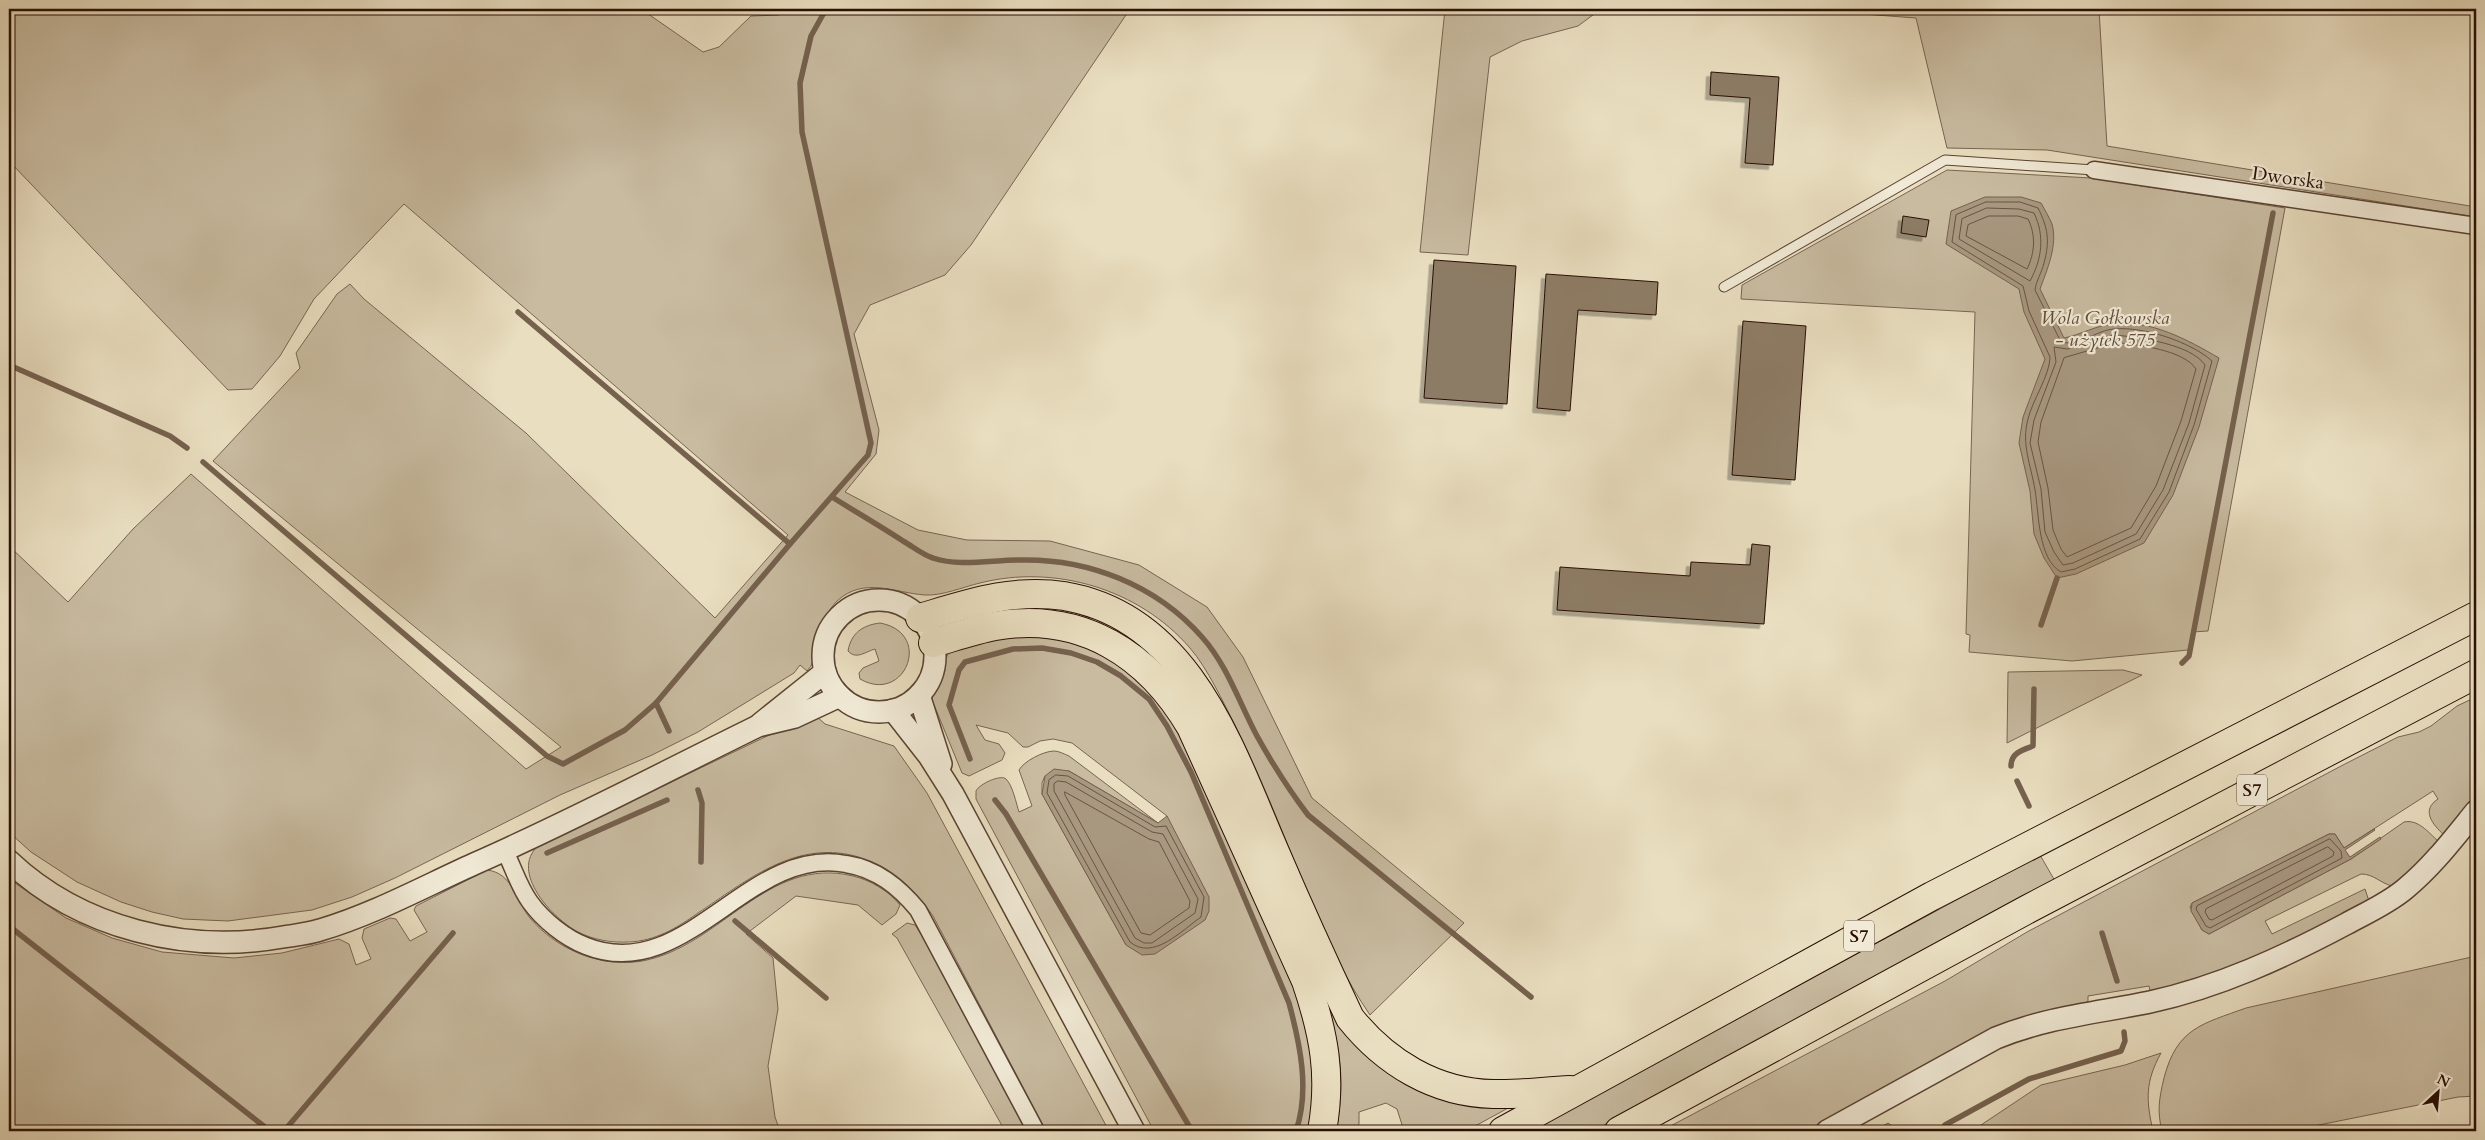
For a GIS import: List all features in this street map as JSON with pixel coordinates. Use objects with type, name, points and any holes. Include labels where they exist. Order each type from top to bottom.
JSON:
[{"type":"highway","points":[[920,618],[982,599],[1012,594],[1036,594],[1064,596],[1088,602],[1116,614],[1140,628],[1171,656],[1191,679],[1209,706],[1225,738],[1306,925],[1350,1018],[1360,1031],[1375,1046],[1406,1069],[1439,1085],[1494,1094],[1576,1090]]},
{"type":"highway","name":"S7","points":[[1503,1131],[1932,896],[2476,616]]},
{"type":"highway","points":[[933,643],[998,625],[1035,623],[1072,628],[1111,643],[1134,658],[1157,679],[1177,702],[1191,727],[1306,982],[1321,1024],[1325,1052],[1327,1106],[1322,1131]]},
{"type":"highway","name":"S7","points":[[1619,1131],[2106,867],[2476,674]]},
{"type":"street","name":"Dworska","points":[[2094,170],[2476,226]]},
{"type":"street","points":[[867,601],[888,601],[905,607],[920,618],[933,643],[933,670],[919,695],[903,706],[893,710],[866,710],[849,703],[840,696],[825,672],[823,652],[825,641],[833,623],[848,609],[867,601]]},
{"type":"street","points":[[9,861],[24,875],[66,903],[113,925],[149,934],[213,943],[266,940],[318,931],[412,894],[505,851],[758,726],[825,672]]},
{"type":"street","points":[[919,695],[953,794]]},
{"type":"street","points":[[758,726],[795,717],[840,696]]},
{"type":"street","points":[[893,710],[929,756],[953,794],[1134,1131]]},
{"type":"street","points":[[1828,1131],[1996,1038],[2011,1032],[2060,1017],[2151,1002],[2222,983],[2322,936],[2382,904],[2405,889],[2440,854],[2476,812]]},
{"type":"street","points":[[505,851],[529,901],[542,915],[574,941],[600,952],[635,952],[672,940],[698,926],[770,878],[801,865],[839,862],[856,866],[880,876],[903,892],[918,910],[1036,1131]]},
{"type":"lane","points":[[1724,287],[1945,160],[2094,170]]},
{"type":"green space","points":[[9,9],[641,9],[703,52],[719,47],[751,16],[779,15],[785,9],[1130,9],[971,245],[945,275],[870,305],[854,334],[879,430],[876,454],[845,492],[918,530],[967,540],[1050,541],[1139,565],[1207,607],[1243,657],[1312,798],[1464,923],[1370,1015],[1352,987],[1330,944],[1246,748],[1215,686],[1197,656],[1169,627],[1146,610],[1121,596],[1094,586],[1066,580],[1037,577],[1008,578],[932,595],[880,588],[858,589],[847,593],[831,608],[821,626],[813,662],[807,671],[800,665],[794,673],[698,732],[652,755],[560,795],[395,878],[352,897],[312,910],[228,921],[183,919],[121,902],[77,882],[31,852],[9,832],[9,546],[68,602],[133,529],[191,474],[526,769],[561,747],[213,461],[300,368],[296,353],[337,294],[350,284],[364,299],[526,433],[715,618],[788,535],[404,204],[314,299],[280,356],[252,389],[228,390],[9,161]]},
{"type":"green space","points":[[1445,9],[1601,9],[1578,26],[1522,41],[1490,57],[1468,255],[1420,252]]},
{"type":"green space","points":[[1796,9],[2099,9],[2107,146],[2476,207],[2476,217],[2047,150],[1947,148],[1916,18]]},
{"type":"green space","name":"Wola Gołkowska - użytek 575","points":[[1947,170],[2091,178],[2285,208],[2208,631],[2192,632],[2188,650],[2072,661],[1969,652],[1970,635],[1966,634],[1975,312],[1741,299],[1742,285]]},
{"type":"green space","points":[[880,623],[896,629],[906,640],[909,652],[907,664],[900,675],[890,683],[876,684],[860,679],[859,673],[863,668],[879,661],[875,649],[857,655],[851,654],[848,651],[852,639],[859,631]]},
{"type":"green space","points":[[1036,631],[1126,660],[1182,728],[1311,1027],[1315,1094],[1308,1131],[1154,1131],[976,799],[976,791],[981,785],[990,780],[1003,778],[1011,786],[1019,812],[1032,806],[1019,770],[1025,763],[1035,757],[1050,751],[1056,751],[1069,756],[1158,823],[1069,771],[1045,776],[1042,783],[1042,794],[1126,945],[1167,816],[1072,743],[1053,739],[1023,747],[1008,733],[976,725],[985,740],[999,744],[1005,753],[1002,760],[969,776],[962,773],[932,700],[932,693],[946,658],[950,651],[960,642]]},
{"type":"green space","points":[[2123,670],[2142,675],[2007,743],[2008,672]]},
{"type":"green space","points":[[2476,697],[2476,797],[2444,835],[2430,817],[2430,808],[2438,799],[2433,791],[2344,848],[2335,834],[2329,834],[2192,903],[2190,907],[2202,930],[2209,934],[2351,859],[2404,822],[2418,824],[2438,841],[2424,858],[2392,886],[2370,875],[2361,874],[2265,921],[2272,934],[2365,889],[2369,901],[2354,909],[2280,945],[2203,976],[2150,991],[2149,986],[2088,996],[2088,1002],[2039,1012],[2019,1019],[1811,1131],[1661,1131],[1945,981],[2027,932],[2343,765],[2398,737],[2419,732],[2431,726],[2457,706]]},
{"type":"green space","points":[[815,715],[825,724],[894,746],[927,793],[1109,1131],[1046,1131],[933,916],[900,879],[890,871],[868,860],[833,853],[811,854],[791,859],[752,877],[674,929],[639,941],[610,941],[597,939],[578,932],[557,917],[538,894],[531,881],[528,869],[530,857],[538,846],[790,725]]},
{"type":"green space","points":[[2040,855],[2055,881],[1593,1131],[1528,1131]]},
{"type":"green space","points":[[487,870],[503,876],[530,918],[553,939],[566,948],[581,954],[611,962],[642,961],[670,952],[696,939],[769,890],[795,878],[822,873],[853,876],[879,887],[900,905],[896,914],[882,925],[858,905],[796,896],[746,934],[773,958],[778,1009],[768,1066],[775,1117],[780,1131],[9,1131],[9,879],[66,918],[112,938],[162,952],[234,958],[282,953],[339,939],[349,944],[356,965],[371,959],[362,938],[364,929],[390,918],[396,919],[410,941],[427,932],[414,910],[416,906]]},
{"type":"green space","points":[[907,923],[915,925],[934,954],[1027,1131],[1005,1131],[897,938],[892,934]]},
{"type":"green space","points":[[2476,956],[2476,1096],[2458,1097],[2289,1131],[2162,1131],[2159,1111],[2160,1099],[2169,1061],[2176,1048],[2193,1030],[2246,1008]]},
{"type":"green space","points":[[1319,984],[1369,1052],[1521,1101],[1466,1131],[1404,1131],[1397,1109],[1386,1103],[1359,1112],[1359,1124],[1354,1130],[1336,1131],[1341,1092],[1339,1056],[1332,1021]]},
{"type":"green space","points":[[2161,1053],[2152,1073],[2148,1091],[2153,1131],[1972,1131],[2041,1085],[2125,1065]]},
{"type":"green space","points":[[1888,1123],[1900,1131],[1874,1131]]},
{"type":"water","points":[[1985,197],[2021,197],[2041,203],[2044,208],[2052,224],[2054,240],[2051,257],[2040,289],[2064,338],[2107,325],[2127,323],[2168,332],[2195,344],[2219,358],[2199,427],[2173,495],[2144,543],[2076,574],[2057,578],[2044,558],[2034,534],[2030,491],[2019,443],[2023,417],[2045,359],[2024,312],[2019,289],[1946,244],[1951,211]]},
{"type":"water","points":[[1054,769],[1069,771],[1158,823],[1167,816],[1209,897],[1209,911],[1205,920],[1155,954],[1142,955],[1126,945],[1042,794],[1045,776]]},
{"type":"water","points":[[2374,829],[2345,850],[2350,857],[2380,837],[2381,839],[2351,859],[2209,934],[2202,930],[2191,911],[2192,903],[2329,834],[2335,834],[2344,848]]},
{"type":"building","points":[[1711,72],[1779,77],[1773,165],[1745,163],[1750,98],[1710,95]]},
{"type":"building","points":[[1903,216],[1929,220],[1926,237],[1901,233]]},
{"type":"building","points":[[1434,260],[1516,266],[1507,404],[1424,398]]},
{"type":"building","points":[[1546,274],[1658,282],[1656,315],[1578,310],[1570,411],[1537,408]]},
{"type":"building","points":[[1743,321],[1806,326],[1795,480],[1732,475]]},
{"type":"building","points":[[1752,544],[1770,546],[1764,624],[1557,610],[1560,567],[1690,576],[1691,562],[1750,565]]},
{"type":"waterway","points":[[203,462],[547,756],[563,764],[625,730],[656,703],[868,455],[871,443],[802,132],[800,83],[811,36],[826,9]]},
{"type":"waterway","points":[[2182,663],[2189,656],[2273,213]]},
{"type":"waterway","points":[[518,312],[790,544]]},
{"type":"waterway","points":[[9,365],[170,436],[187,448]]},
{"type":"waterway","points":[[832,497],[921,553],[933,558],[965,563],[1019,560],[1070,564],[1119,578],[1142,589],[1164,603],[1184,619],[1211,648],[1226,672],[1263,746],[1287,786],[1308,815],[1531,997]]},
{"type":"waterway","points":[[2041,625],[2057,578]]},
{"type":"waterway","points":[[970,759],[949,705],[959,670],[965,662],[1013,649],[1042,648],[1071,653],[1097,662],[1121,676],[1149,699],[1167,726],[1191,772],[1289,1003],[1300,1051],[1303,1083],[1300,1115],[1296,1131]]},
{"type":"waterway","points":[[2011,766],[2015,755],[2033,746],[2034,689]]},
{"type":"waterway","points":[[656,703],[669,731]]},
{"type":"waterway","points":[[2017,781],[2029,806]]},
{"type":"waterway","points":[[698,790],[702,803],[701,862]]},
{"type":"waterway","points":[[547,853],[667,800]]},
{"type":"waterway","points":[[995,800],[1006,814],[1192,1131]]},
{"type":"waterway","points":[[735,921],[826,998]]},
{"type":"waterway","points":[[9,926],[270,1131]]},
{"type":"waterway","points":[[284,1131],[453,933]]},
{"type":"waterway","points":[[2102,933],[2117,981]]},
{"type":"waterway","points":[[1941,1131],[1945,1125],[2029,1079],[2121,1051],[2125,1041],[2124,1032]]}]
